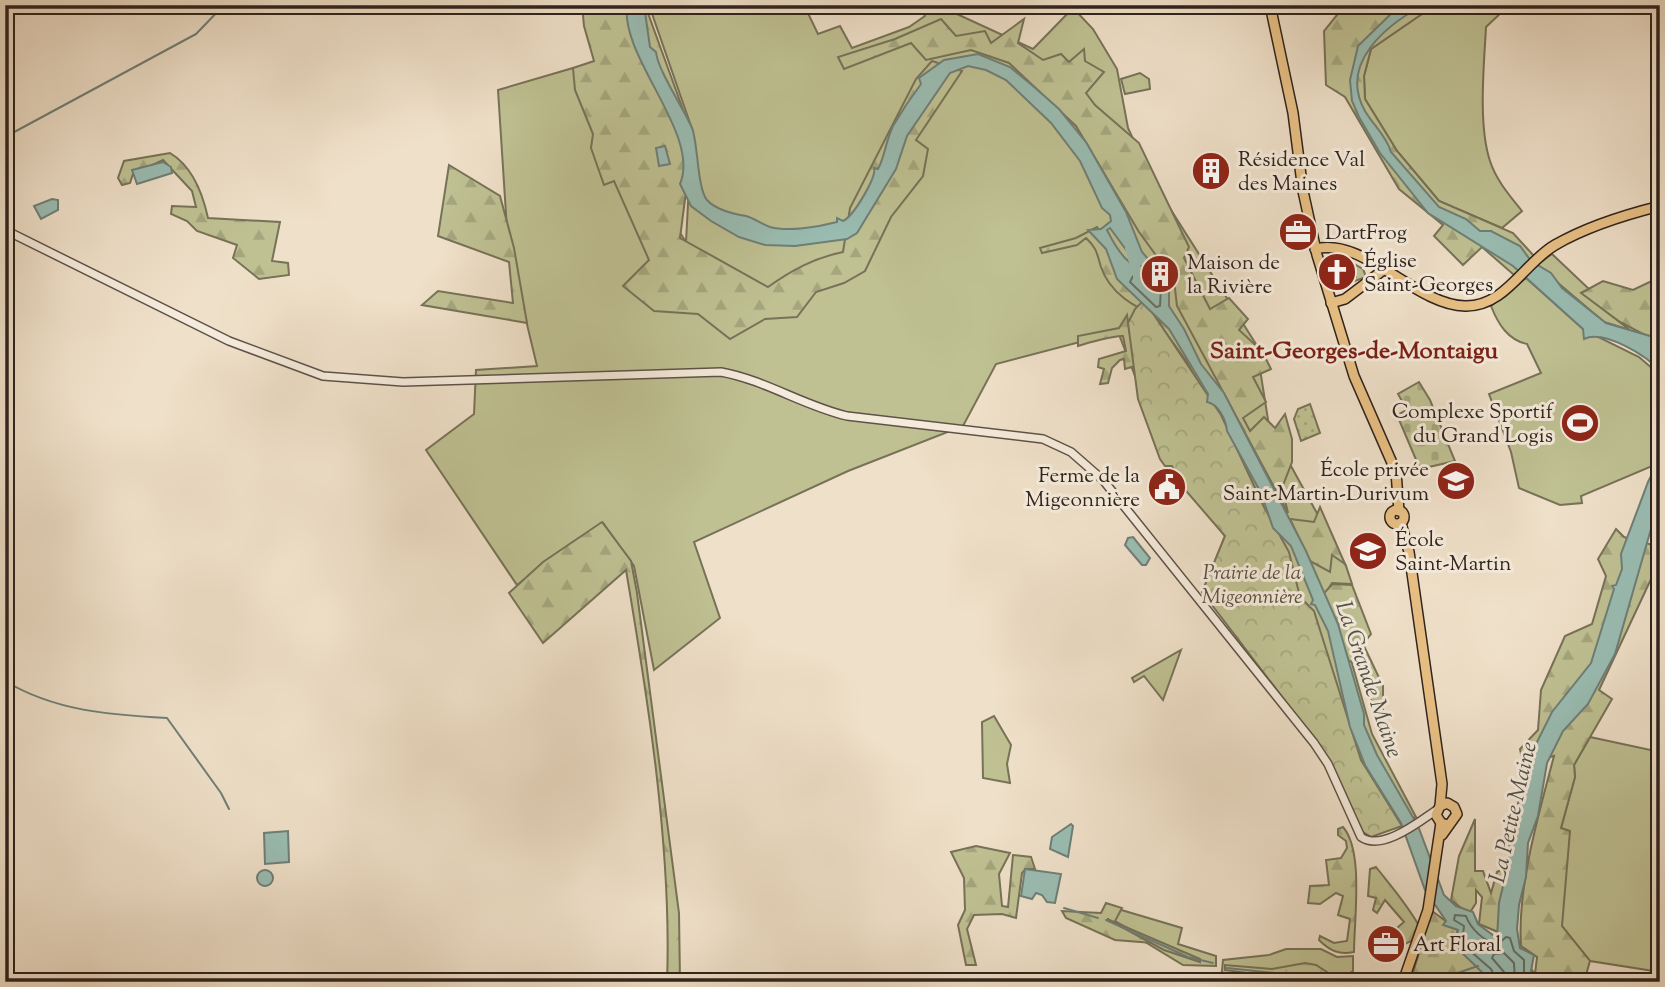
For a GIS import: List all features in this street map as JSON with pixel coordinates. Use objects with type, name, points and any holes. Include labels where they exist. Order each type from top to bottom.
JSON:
[{"type":"main road","points":[[1270,5],[1293,113],[1303,191],[1315,249],[1354,376],[1396,472],[1399,510],[1404,515],[1401,523],[1409,552],[1442,784],[1438,860],[1423,928],[1403,982]]},
{"type":"main road","points":[[1315,249],[1335,246],[1441,303],[1462,306],[1491,300],[1536,260],[1579,233],[1660,206]]},
{"type":"main road","points":[[1331,303],[1353,292],[1382,271]]},
{"type":"street","points":[[5,230],[229,341],[323,376],[403,382],[721,372],[834,413],[1043,439],[1061,446],[1093,470],[1320,751],[1356,830],[1368,841],[1380,841],[1426,817],[1442,814]]},
{"type":"green space","points":[[582,5],[645,5],[693,137],[680,238],[768,287],[804,265],[843,252],[850,208],[916,79],[932,61],[962,71],[916,140],[928,149],[923,176],[891,217],[865,271],[844,283],[816,292],[797,317],[765,319],[730,339],[698,314],[654,311],[623,286],[649,260],[614,181],[604,185],[591,148],[593,134],[575,90],[573,68],[594,61],[584,26]]},
{"type":"green space","points":[[649,5],[804,5],[818,34],[840,26],[852,48],[909,27],[925,16],[920,5],[946,5],[946,9],[1033,49],[1073,8],[1093,29],[1117,69],[1128,128],[1152,180],[1256,344],[1269,426],[1346,566],[1352,584],[1332,583],[1326,592],[1342,628],[1372,734],[1416,817],[1371,837],[1360,830],[1325,753],[1203,591],[1225,536],[1164,451],[1118,332],[996,364],[963,426],[848,471],[694,542],[720,618],[654,670],[634,566],[603,523],[517,585],[426,450],[474,414],[476,370],[537,366],[508,245],[498,90],[573,68],[686,242],[692,129]]},
{"type":"green space","points":[[1345,5],[1435,5],[1371,49],[1364,76],[1365,99],[1397,151],[1439,201],[1513,233],[1534,256],[1514,275],[1482,247],[1463,265],[1434,236],[1443,225],[1399,189],[1345,97],[1326,85],[1324,31]]},
{"type":"green space","points":[[1435,5],[1660,5],[1660,12],[1504,10],[1486,27],[1483,95],[1486,146],[1496,175],[1522,211],[1502,228],[1439,201],[1397,151],[1365,99],[1364,76],[1371,49]]},
{"type":"green space","points":[[941,19],[956,36],[985,31],[991,43],[1024,19],[1018,43],[1043,60],[1061,54],[1069,62],[1084,49],[1085,61],[1104,72],[1086,93],[1095,105],[1139,143],[1189,247],[1184,258],[1210,309],[1229,298],[1248,319],[1239,330],[1262,351],[1271,369],[1253,377],[1266,402],[1243,418],[1250,431],[1264,417],[1275,428],[1285,414],[1292,439],[1292,462],[1282,488],[1288,513],[1177,306],[1174,280],[1139,232],[1076,126],[1009,63],[971,50],[926,60],[911,43],[844,69],[838,57],[895,39]]},
{"type":"green space","points":[[1140,73],[1149,79],[1150,89],[1125,94],[1121,79]]},
{"type":"green space","points":[[170,153],[185,165],[190,173],[208,218],[280,222],[272,261],[288,263],[289,275],[259,279],[233,258],[237,245],[197,231],[187,221],[171,214],[172,206],[196,207],[192,191],[163,160],[133,174],[130,183],[122,185],[118,178],[124,161]]},
{"type":"green space","points":[[449,165],[500,196],[514,248],[527,323],[422,305],[438,291],[513,303],[509,262],[438,236]]},
{"type":"green space","points":[[1097,227],[1163,318],[1214,398],[1210,407],[1187,362],[1161,326],[1159,318],[1132,304],[1110,285],[1095,248],[1086,238],[1077,245],[1042,253],[1040,248],[1076,238]]},
{"type":"green space","points":[[1552,254],[1589,289],[1582,293],[1630,330],[1604,322],[1537,265]]},
{"type":"green space","points":[[1347,260],[1363,269],[1366,277],[1352,282],[1351,278],[1356,277],[1355,271],[1349,271]]},
{"type":"green space","points":[[1660,277],[1660,343],[1620,322],[1581,293],[1603,281],[1633,290]]},
{"type":"green space","name":"Complexe Sportif du Grand Logis","points":[[1526,278],[1584,330],[1639,357],[1660,375],[1660,460],[1657,464],[1581,496],[1582,503],[1560,505],[1519,488],[1511,452],[1489,394],[1541,373],[1527,344],[1514,339],[1504,330],[1491,306]]},
{"type":"green space","name":"Prairie de la Migeonnière","points":[[1144,300],[1221,415],[1264,507],[1289,552],[1300,597],[1314,611],[1361,760],[1402,826],[1371,837],[1360,830],[1325,753],[1202,592],[1225,536],[1181,485],[1172,466],[1165,466],[1160,459],[1138,399],[1128,323],[1135,309]]},
{"type":"green space","points":[[1127,315],[1135,366],[1125,369],[1124,359],[1120,360],[1112,368],[1108,383],[1100,384],[1104,369],[1098,367],[1099,359],[1126,351],[1123,336],[1078,346],[1078,336],[1119,328]]},
{"type":"green space","points":[[1419,382],[1430,400],[1455,461],[1420,469],[1397,415],[1407,410],[1398,394]]},
{"type":"green space","points":[[1310,404],[1320,433],[1301,441],[1294,419],[1298,409]]},
{"type":"green space","points":[[1320,507],[1345,564],[1332,555],[1330,572],[1310,561],[1290,519],[1314,522]]},
{"type":"green space","points":[[602,522],[631,561],[637,593],[679,913],[680,982],[667,982],[666,880],[657,775],[626,570],[543,643],[509,593],[543,562]]},
{"type":"green space","points":[[1616,529],[1624,537],[1660,547],[1660,560],[1599,690],[1612,699],[1574,765],[1575,777],[1561,828],[1570,831],[1562,926],[1590,961],[1584,982],[1560,982],[1559,974],[1535,976],[1535,982],[1521,982],[1526,962],[1535,974],[1537,957],[1521,946],[1522,899],[1530,850],[1554,756],[1523,764],[1520,749],[1538,730],[1541,690],[1565,636],[1592,624],[1606,576],[1598,559]]},
{"type":"green space","points":[[1333,584],[1352,585],[1371,634],[1363,644],[1383,686],[1383,714],[1375,714],[1361,663],[1349,661],[1324,593]]},
{"type":"green space","points":[[1181,650],[1163,700],[1144,676],[1134,682],[1132,678]]},
{"type":"green space","points":[[994,716],[1011,745],[1007,764],[1010,783],[983,778],[982,722]]},
{"type":"green space","points":[[1590,737],[1660,752],[1656,864],[1660,869],[1660,972],[1590,961],[1562,926],[1561,828],[1575,777],[1574,765]]},
{"type":"green space","points":[[1475,819],[1475,871],[1483,871],[1491,893],[1497,872],[1508,866],[1498,932],[1479,924],[1482,897],[1476,890],[1476,903],[1469,914],[1451,900],[1459,856]]},
{"type":"green space","points":[[1343,827],[1350,838],[1356,869],[1354,952],[1344,953],[1331,949],[1319,940],[1320,936],[1334,943],[1347,941],[1350,919],[1338,915],[1343,896],[1336,893],[1320,904],[1308,903],[1310,886],[1329,885],[1326,860],[1341,858],[1347,848],[1346,841],[1338,835],[1338,829]]},
{"type":"green space","points":[[976,846],[1010,853],[999,874],[1002,906],[1008,907],[1013,855],[1031,857],[1035,869],[1026,869],[1022,873],[1016,918],[1002,914],[974,915],[967,929],[976,965],[966,965],[958,925],[965,910],[964,878],[951,852]]},
{"type":"green space","points":[[1376,867],[1418,924],[1415,939],[1405,944],[1395,943],[1402,936],[1397,928],[1404,922],[1385,900],[1377,913],[1373,910],[1376,898],[1368,896],[1370,869]]},
{"type":"green space","points":[[1106,903],[1122,908],[1115,921],[1153,943],[1115,940],[1066,918],[1062,911],[1101,913]]},
{"type":"green space","points":[[1118,909],[1182,928],[1178,944],[1216,956],[1216,966],[1183,965],[1114,923]]},
{"type":"green space","points":[[1432,911],[1458,930],[1454,945],[1482,971],[1474,982],[1415,982],[1411,979]]},
{"type":"green space","points":[[1107,919],[1200,959],[1200,962],[1164,950]]},
{"type":"green space","points":[[1286,949],[1321,949],[1337,957],[1353,956],[1353,971],[1347,975],[1351,980],[1221,982],[1223,960],[1269,955]]},
{"type":"green space","points":[[1305,963],[1316,965],[1327,972],[1311,973],[1311,982],[1225,970],[1225,965],[1272,969]]},
{"type":"water","points":[[627,5],[644,5],[650,47],[656,52],[666,79],[692,128],[701,186],[707,200],[720,208],[770,227],[785,229],[821,226],[837,222],[837,218],[843,221],[848,218],[868,187],[874,168],[878,169],[893,126],[921,84],[919,78],[944,60],[978,54],[1010,67],[1059,109],[1086,142],[1126,212],[1142,252],[1156,268],[1138,266],[1110,228],[1107,230],[1111,238],[1131,264],[1154,273],[1156,279],[1169,276],[1169,306],[1201,364],[1224,393],[1306,551],[1338,624],[1364,714],[1364,725],[1377,755],[1418,826],[1444,895],[1456,906],[1473,912],[1478,924],[1497,938],[1499,903],[1509,861],[1510,834],[1531,754],[1552,712],[1591,663],[1614,589],[1612,586],[1616,585],[1622,569],[1621,554],[1648,482],[1653,472],[1660,472],[1660,512],[1653,526],[1660,527],[1660,530],[1651,529],[1615,654],[1588,704],[1563,731],[1547,763],[1538,816],[1528,843],[1526,877],[1519,905],[1517,929],[1520,948],[1534,955],[1529,982],[1492,982],[1454,945],[1458,930],[1443,925],[1446,921],[1425,890],[1401,823],[1365,765],[1350,727],[1328,631],[1315,605],[1311,604],[1313,600],[1291,546],[1273,528],[1261,493],[1227,431],[1223,417],[1215,406],[1207,402],[1208,394],[1169,329],[1117,279],[1106,249],[1088,230],[1101,229],[1111,221],[1110,215],[1102,208],[1080,161],[1051,123],[1006,80],[986,70],[968,66],[950,73],[907,136],[896,169],[857,233],[847,239],[795,246],[765,245],[739,237],[691,206],[680,184],[683,164],[680,142],[635,48],[628,26]]},
{"type":"water","points":[[1400,5],[1423,5],[1395,23],[1370,48],[1358,77],[1358,93],[1365,111],[1386,140],[1391,152],[1439,207],[1466,219],[1480,231],[1491,231],[1520,246],[1531,261],[1551,273],[1562,288],[1606,323],[1650,336],[1660,345],[1660,371],[1625,346],[1602,338],[1584,339],[1583,329],[1513,266],[1428,213],[1380,153],[1352,101],[1350,80],[1358,46]]},
{"type":"water","points":[[665,146],[670,164],[659,166],[656,148]]},
{"type":"water","points":[[163,162],[171,167],[172,173],[137,184],[132,170]]},
{"type":"water","points":[[52,199],[58,200],[58,210],[41,219],[34,206]]},
{"type":"water","points":[[1133,537],[1150,558],[1146,565],[1142,565],[1125,545],[1128,538]]},
{"type":"water","points":[[1071,824],[1073,826],[1068,857],[1050,849],[1052,837]]},
{"type":"water","points":[[288,831],[289,862],[265,864],[264,833]]},
{"type":"water","points":[[1025,869],[1061,874],[1055,903],[1047,902],[1042,895],[1036,893],[1032,899],[1021,896]]},
{"type":"water","points":[[265,870],[273,878],[265,886],[257,878]]},
{"type":"waterway","points":[[5,137],[196,34],[224,5]]},
{"type":"waterway","name":"La Grande Maine","points":[[1130,248],[1140,283]]},
{"type":"waterway","points":[[5,681],[43,699],[83,710],[167,718],[221,793],[229,809]]},
{"type":"waterway","points":[[1064,908],[1098,918]]},
{"type":"waterway","points":[[1106,920],[1188,957],[1213,963]]},
{"type":"waterway","points":[[1422,980],[1437,980],[1478,966]]},
{"type":"waterway","points":[[1227,968],[1313,977]]},
{"type":"place","name":"Résidence Val des Maines","points":[[1211,171]]},
{"type":"place","name":"DartFrog","points":[[1298,232]]},
{"type":"place","name":"Église Saint-Georges","points":[[1337,272]]},
{"type":"place","name":"Maison de la Rivière","points":[[1160,274]]},
{"type":"place","name":"Complexe Sportif du Grand Logis","points":[[1580,423]]},
{"type":"place","name":"École privée Saint-Martin-Durivum","points":[[1456,481]]},
{"type":"place","name":"Ferme de la Migeonnière","points":[[1167,487]]},
{"type":"place","name":"École Saint-Martin","points":[[1368,551]]},
{"type":"place","name":"Art Floral","points":[[1386,944]]},
{"type":"district","name":"Saint-Georges-de-Montaigu","points":[[1354,350]]},
{"type":"water label","name":"La Petite Maine","points":[[1512,812]]}]
